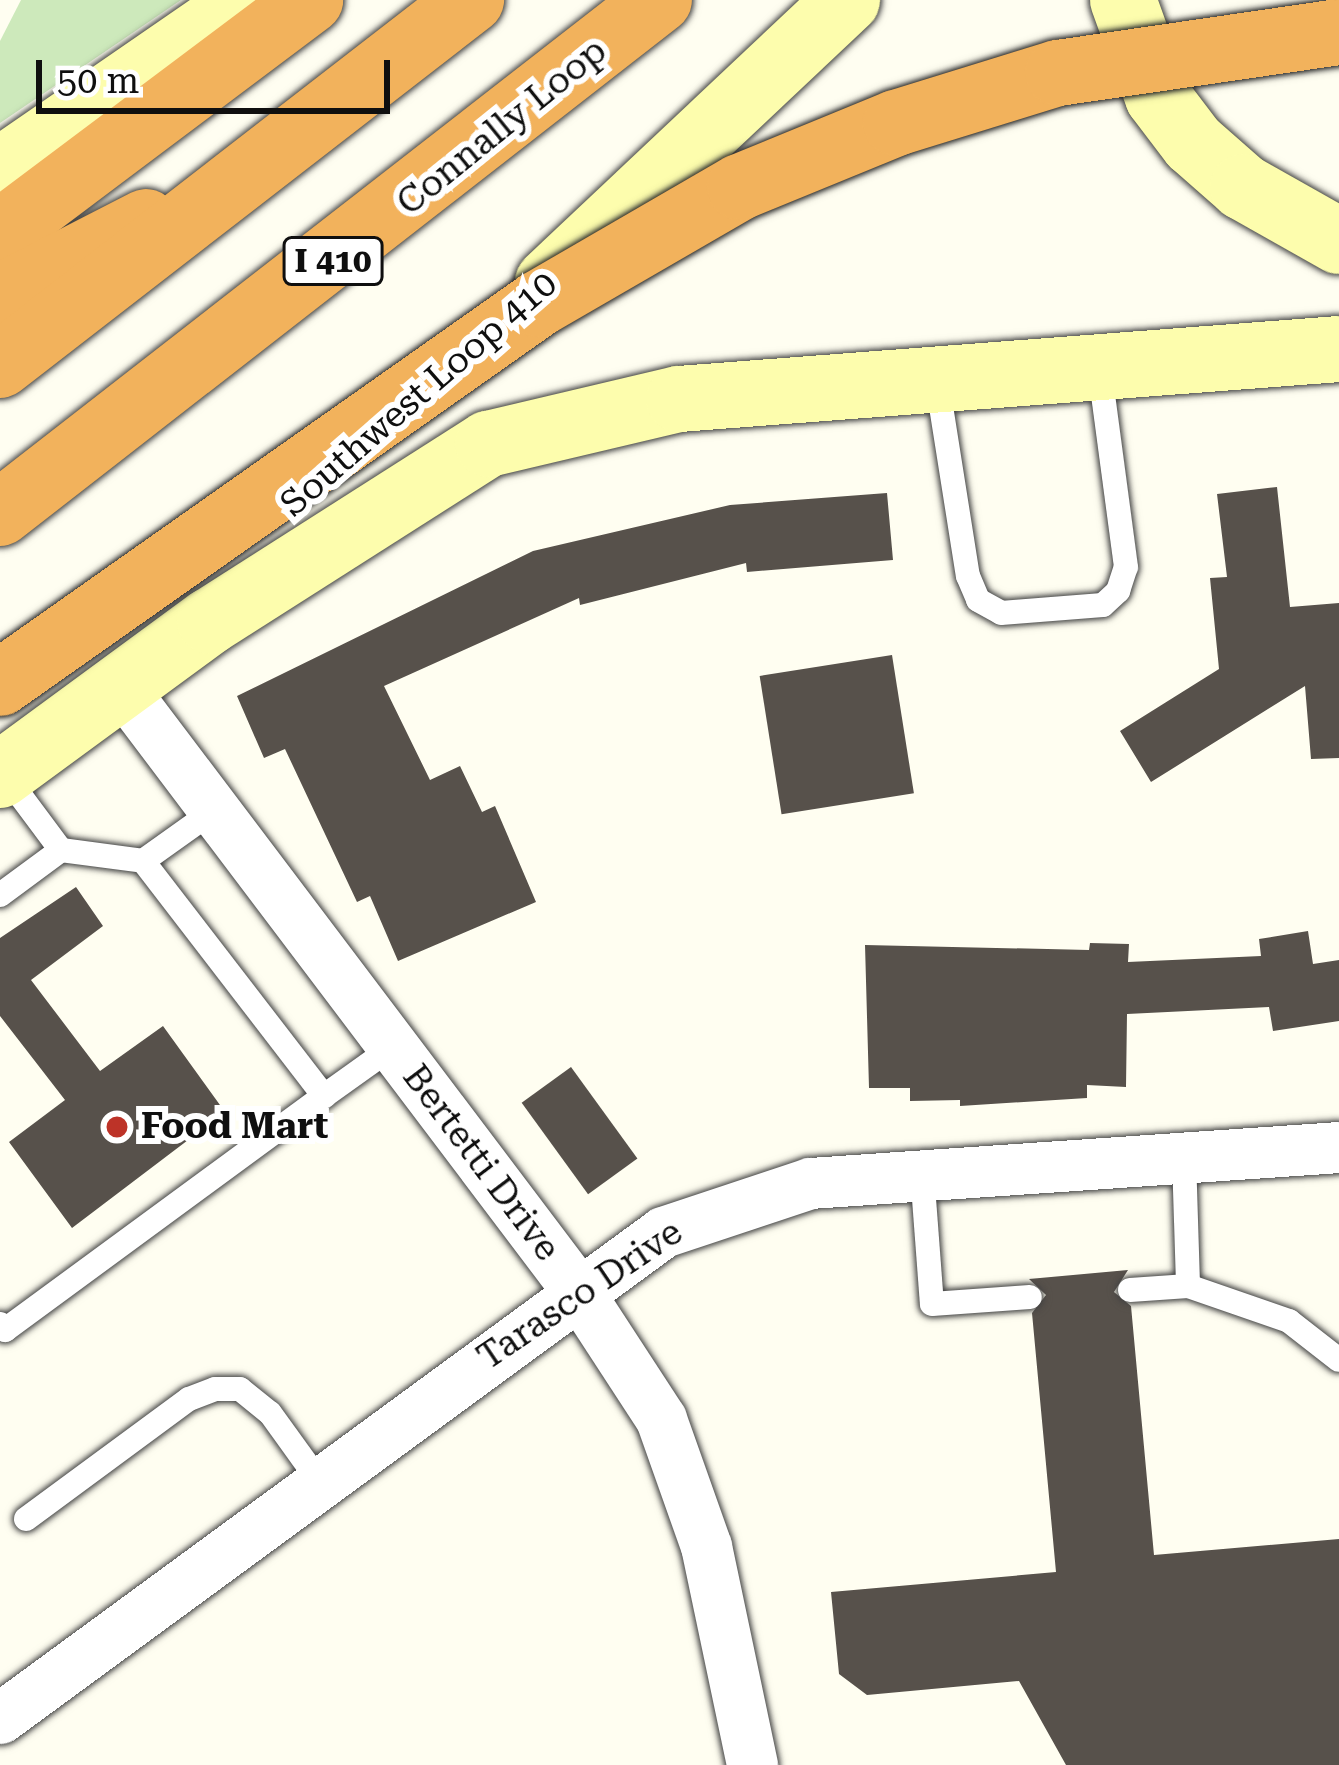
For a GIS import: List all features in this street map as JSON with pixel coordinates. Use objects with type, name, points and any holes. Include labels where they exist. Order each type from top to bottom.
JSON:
[{"type":"highway","points":[[0,233],[310,0]]},
{"type":"highway","points":[[0,365],[471,0]]},
{"type":"highway","name":"Connally Loop","points":[[0,513],[659,0]]},
{"type":"highway","points":[[0,683],[538,304],[740,187],[896,123],[1058,73],[1204,46],[1339,32]]},
{"type":"highway","points":[[0,297],[55,264],[247,177]]},
{"type":"main road","points":[[0,172],[248,0]]},
{"type":"main road","name":"Southwest Loop 410","points":[[119,684],[113,654],[121,642],[422,397],[848,0]]},
{"type":"main road","points":[[1123,0],[1158,97],[1193,143],[1243,187],[1339,241]]},
{"type":"main road","points":[[2,773],[119,684],[488,444],[679,399],[1339,349]]},
{"type":"street","name":"Bertetti Drive","points":[[119,684],[577,1290],[681,1460],[752,1765]]},
{"type":"street","name":"Tarasco Drive","points":[[0,1718],[577,1290],[663,1232],[727,1205],[810,1183],[1339,1147]]},
{"type":"lane","points":[[937,380],[952,483],[978,600],[1001,613],[1103,605],[1118,591],[1126,567],[1100,369]]},
{"type":"lane","points":[[2,773],[61,850]]},
{"type":"lane","points":[[0,896],[61,850],[143,861],[216,809]]},
{"type":"lane","points":[[143,861],[324,1096]]},
{"type":"lane","points":[[0,1324],[5,1330],[394,1046]]},
{"type":"lane","points":[[1184,1156],[1188,1286]]},
{"type":"lane","points":[[922,1172],[932,1304],[1030,1297]]},
{"type":"lane","points":[[1130,1290],[1188,1286],[1288,1321],[1339,1360]]},
{"type":"lane","points":[[26,1520],[188,1400],[215,1389],[240,1389],[270,1413],[319,1481]]},
{"type":"green space","points":[[21,0],[181,0],[0,123],[0,41]]},
{"type":"building","points":[[1277,487],[1290,607],[1339,603],[1339,758],[1311,759],[1305,686],[1151,782],[1120,731],[1219,669],[1210,578],[1227,577],[1217,494]]},
{"type":"building","points":[[887,493],[893,560],[747,572],[746,563],[580,605],[579,598],[384,686],[430,780],[460,766],[482,812],[495,806],[536,902],[398,961],[370,896],[357,902],[285,749],[264,758],[237,696],[533,551],[730,505]]},
{"type":"building","points":[[892,655],[914,793],[782,814],[760,676]]},
{"type":"building","name":"Food Mart","points":[[76,887],[103,926],[31,980],[100,1071],[163,1026],[225,1112],[72,1228],[9,1142],[65,1100],[0,1016],[0,938]]},
{"type":"building","points":[[1308,931],[1313,964],[1339,960],[1339,1021],[1273,1031],[1269,1007],[1127,1014],[1126,1087],[1087,1085],[1087,1098],[960,1106],[960,1100],[910,1101],[910,1088],[869,1088],[865,945],[1089,950],[1090,943],[1129,944],[1128,962],[1261,956],[1259,939]]},
{"type":"building","points":[[571,1067],[637,1158],[588,1194],[522,1103]]},
{"type":"building","points":[[1128,1270],[1114,1292],[1131,1306],[1154,1555],[1339,1539],[1339,1765],[1066,1765],[1019,1681],[867,1695],[839,1674],[831,1592],[1056,1572],[1032,1313],[1046,1295],[1029,1279]]},
{"type":"place","name":"Food Mart","points":[[117,1127]]}]
